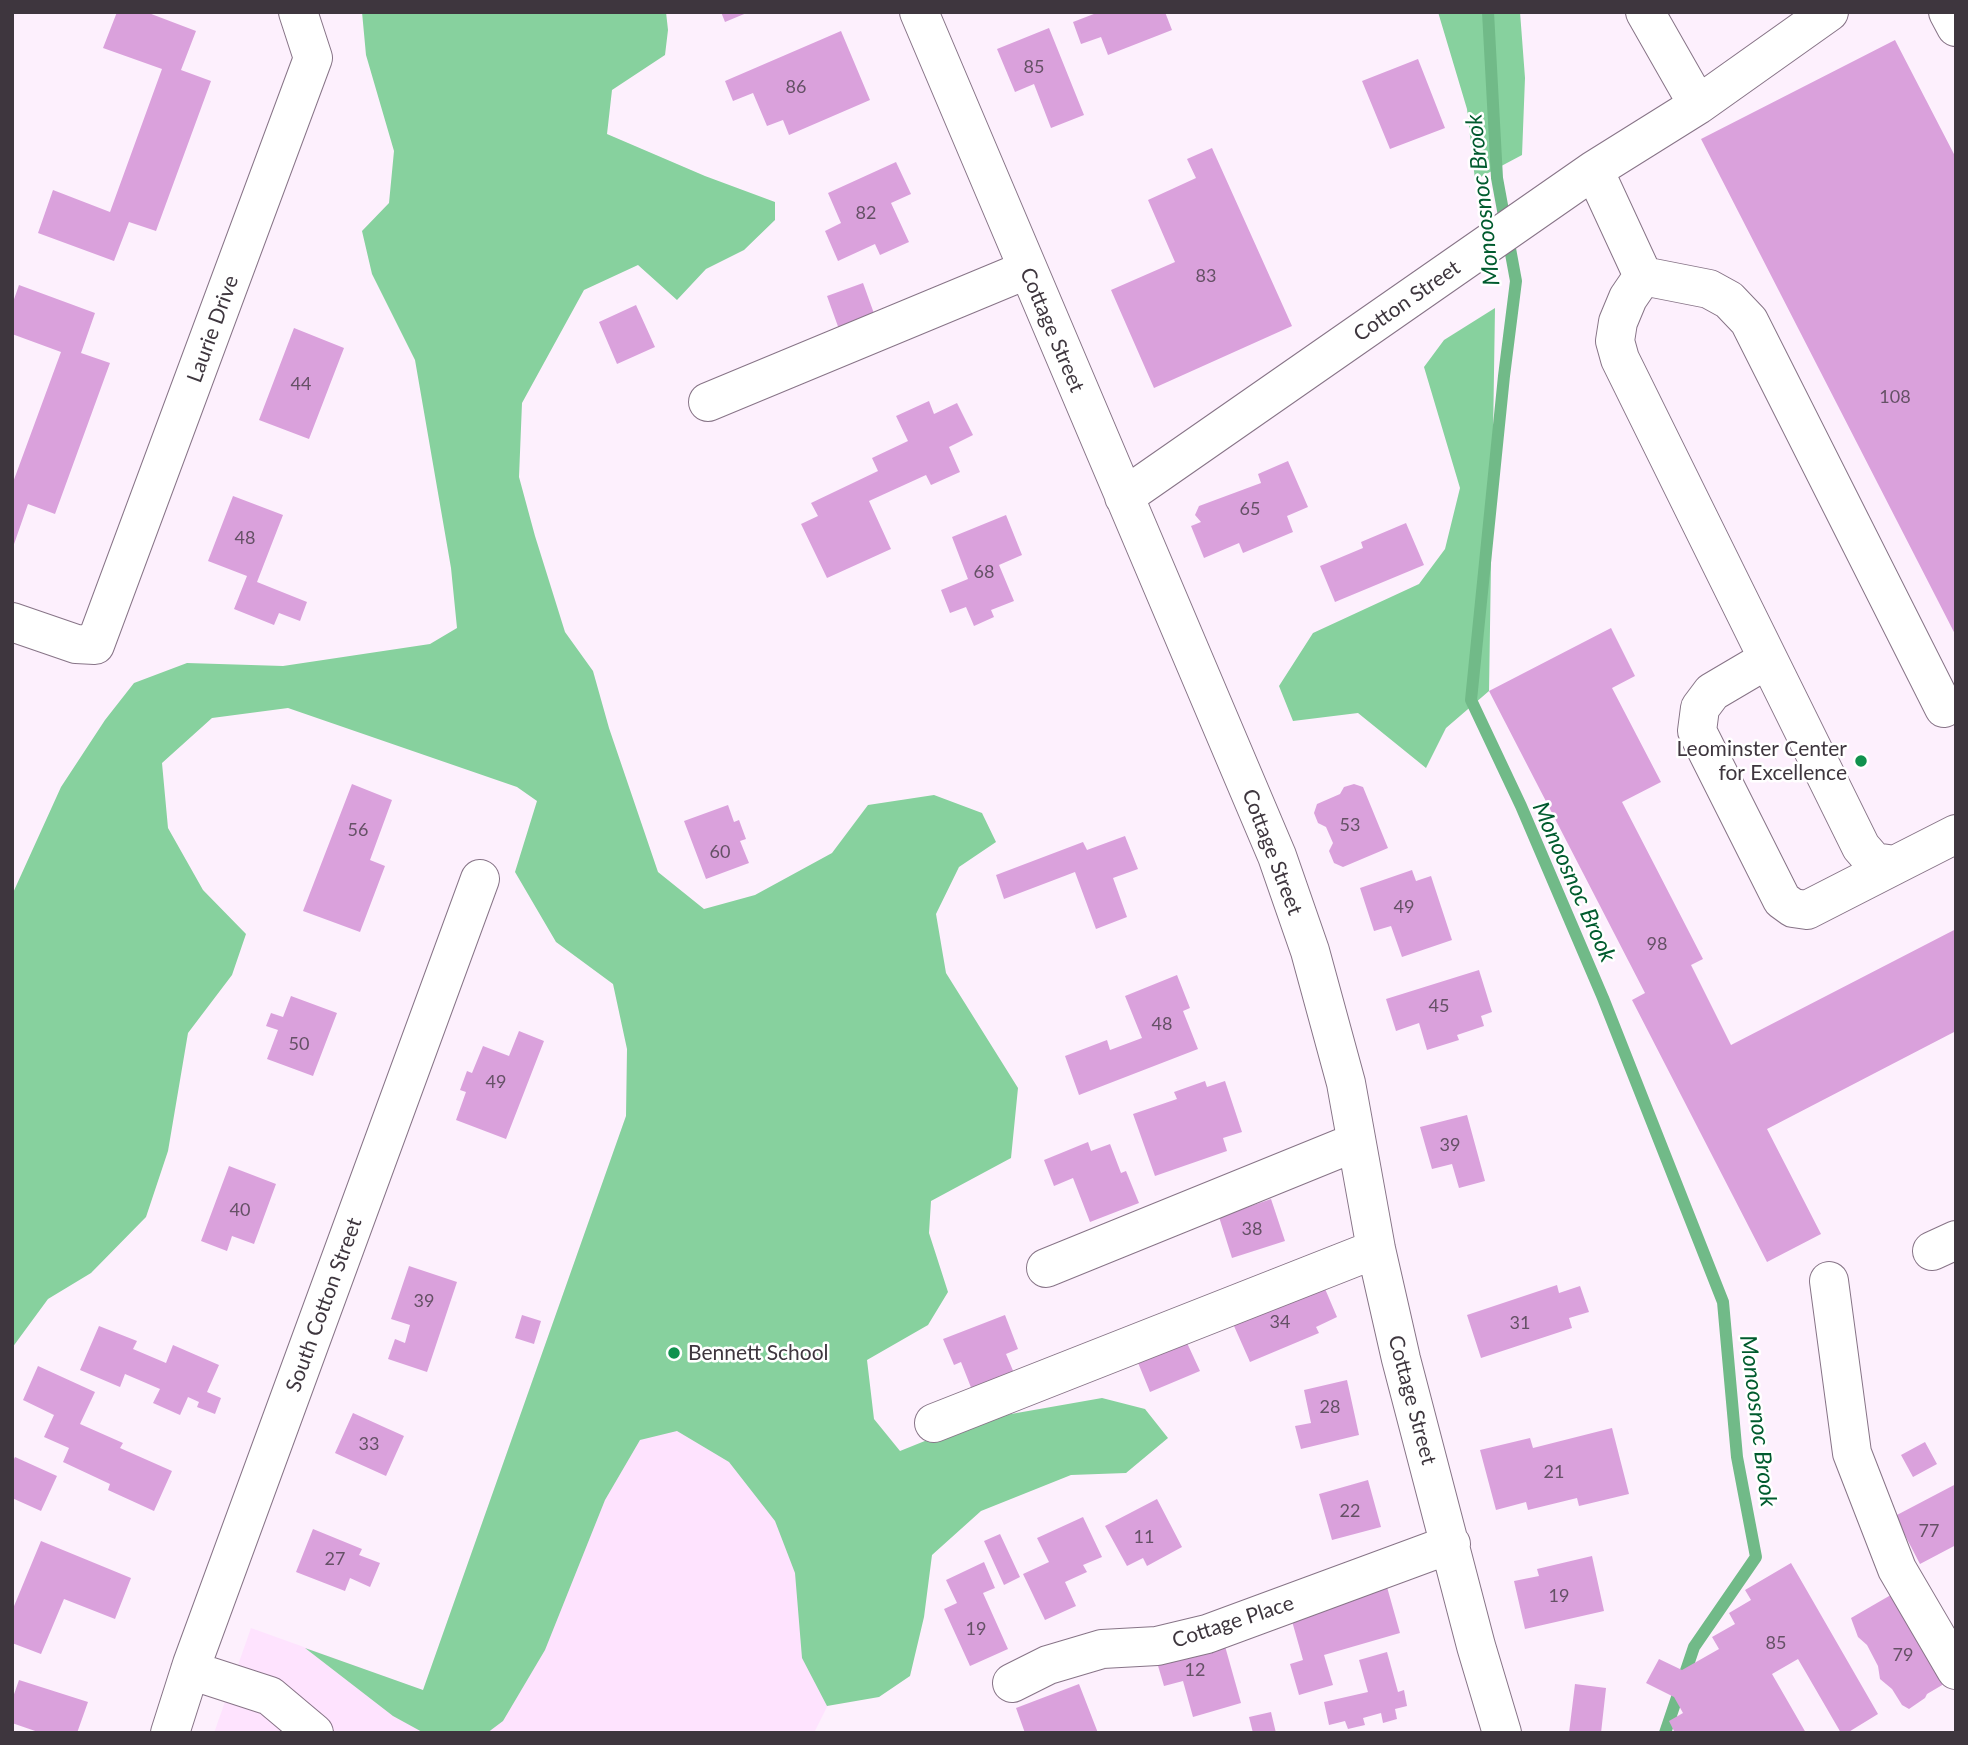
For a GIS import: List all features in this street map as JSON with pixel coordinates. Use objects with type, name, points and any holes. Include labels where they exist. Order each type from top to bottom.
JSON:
[{"type":"street","name":"Laurie Drive","points":[[12,622],[76,644],[95,645],[313,58],[299,12]]},
{"type":"street","name":"Cottage Street","points":[[919,12],[1026,270],[1277,856],[1313,964],[1346,1083],[1376,1249],[1401,1359],[1476,1646],[1502,1733]]},
{"type":"street","name":"Cotton Street","points":[[1124,497],[1594,170],[1698,105],[1829,12]]},
{"type":"street","points":[[1948,12],[1956,27]]},
{"type":"street","points":[[1649,14],[1698,105]]},
{"type":"street","points":[[1594,170],[1643,276]]},
{"type":"street","points":[[708,402],[1026,270]]},
{"type":"street","points":[[1643,276],[1628,298],[1618,322],[1615,341],[1620,359],[1861,847],[1874,862],[1895,865]]},
{"type":"street","points":[[1643,276],[1709,289],[1729,300],[1749,321],[1944,708]]},
{"type":"street","points":[[1768,659],[1712,692],[1700,708],[1698,731],[1782,900],[1793,908],[1807,910],[1956,834]]},
{"type":"street","name":"South Cotton Street","points":[[170,1733],[190,1670],[480,879]]},
{"type":"street","points":[[1046,1268],[1356,1142]]},
{"type":"street","points":[[933,1423],[1376,1249]]},
{"type":"street","points":[[1829,1281],[1852,1453],[1897,1569],[1956,1670]]},
{"type":"street","name":"Cottage Place","points":[[1012,1683],[1048,1665],[1102,1649],[1157,1646],[1207,1634],[1451,1544]]},
{"type":"street","points":[[190,1670],[270,1696],[314,1733]]},
{"type":"shaded area","name":"Bennett School","points":[[626,1116],[885,1591],[814,1733],[214,1733],[251,1628],[423,1690]]},
{"type":"green space","points":[[362,12],[666,12],[668,30],[665,55],[612,90],[607,134],[705,176],[775,202],[775,220],[744,250],[706,269],[677,300],[638,265],[584,290],[522,403],[519,477],[535,536],[565,632],[593,671],[609,728],[658,872],[704,909],[755,895],[832,853],[868,805],[934,795],[982,813],[996,842],[959,867],[936,914],[946,973],[1018,1088],[1011,1158],[931,1201],[929,1233],[948,1292],[928,1325],[867,1360],[874,1419],[900,1451],[977,1420],[1102,1398],[1145,1409],[1168,1438],[1126,1473],[1071,1475],[981,1511],[932,1555],[924,1617],[910,1676],[879,1697],[827,1706],[802,1658],[795,1573],[775,1521],[729,1462],[677,1431],[640,1440],[605,1500],[545,1650],[503,1721],[487,1733],[424,1733],[393,1716],[305,1648],[423,1690],[626,1116],[627,1049],[613,984],[556,942],[515,872],[537,801],[517,787],[288,708],[212,718],[162,763],[168,828],[203,890],[246,934],[232,975],[188,1033],[168,1151],[146,1217],[91,1273],[48,1299],[12,1348],[12,895],[61,787],[105,720],[134,683],[187,663],[283,666],[430,644],[457,628],[451,568],[415,360],[372,274],[362,231],[389,203],[394,151],[366,55]]},
{"type":"green space","points":[[1438,12],[1520,12],[1525,78],[1522,155],[1475,180],[1467,109]]},
{"type":"green space","points":[[1495,308],[1489,691],[1446,728],[1426,768],[1358,713],[1293,721],[1279,686],[1313,633],[1419,584],[1445,549],[1460,488],[1424,367],[1444,340]]},
{"type":"building","points":[[117,12],[146,12],[196,31],[181,70],[211,81],[156,231],[129,222],[114,261],[38,233],[53,190],[110,212],[162,69],[103,48]]},
{"type":"building","points":[[721,12],[749,12],[725,22]]},
{"type":"building","points":[[1099,12],[1165,12],[1172,30],[1108,55],[1101,37],[1081,44],[1073,22]]},
{"type":"building","points":[[1049,28],[1084,115],[1051,128],[1034,84],[1015,92],[997,49]]},
{"type":"building","points":[[841,31],[870,100],[789,135],[783,120],[767,126],[753,93],[733,101],[725,81]]},
{"type":"building","points":[[1895,40],[1956,158],[1956,636],[1701,139]]},
{"type":"building","points":[[1418,59],[1445,128],[1390,149],[1362,81]]},
{"type":"building","points":[[1212,148],[1292,326],[1154,388],[1111,290],[1175,262],[1148,200],[1196,178],[1187,159]]},
{"type":"building","points":[[896,162],[911,194],[891,203],[909,242],[880,255],[875,244],[838,261],[825,231],[841,223],[828,193]]},
{"type":"building","points":[[863,283],[876,319],[840,332],[827,296]]},
{"type":"building","points":[[19,285],[95,313],[81,353],[110,363],[55,514],[28,504],[13,547],[12,485],[61,352],[12,334],[12,305]]},
{"type":"building","points":[[636,305],[655,347],[617,364],[599,322]]},
{"type":"building","points":[[294,328],[344,348],[309,439],[259,420]]},
{"type":"building","points":[[929,401],[934,414],[957,403],[973,435],[949,447],[960,472],[931,485],[926,475],[869,501],[891,549],[827,578],[801,524],[818,516],[811,503],[878,471],[872,458],[908,441],[896,416]]},
{"type":"building","points":[[1288,461],[1308,507],[1287,516],[1293,532],[1243,553],[1239,543],[1204,558],[1191,526],[1201,522],[1195,515],[1199,506],[1261,483],[1258,474]]},
{"type":"building","points":[[233,496],[283,515],[257,582],[307,602],[300,621],[279,613],[274,625],[234,609],[247,576],[208,561]]},
{"type":"building","points":[[1006,515],[1022,555],[999,565],[1014,601],[991,610],[994,617],[974,626],[966,607],[950,613],[941,590],[968,579],[952,537]]},
{"type":"building","points":[[1406,523],[1424,565],[1335,602],[1320,566],[1363,548],[1361,542]]},
{"type":"building","points":[[1611,628],[1635,676],[1612,688],[1661,782],[1622,802],[1703,959],[1691,965],[1731,1045],[1956,929],[1956,1031],[1767,1129],[1821,1234],[1767,1262],[1632,1000],[1645,993],[1489,691]]},
{"type":"building","points":[[352,784],[392,800],[370,860],[385,866],[360,932],[303,911]]},
{"type":"building","points":[[1354,784],[1363,787],[1388,848],[1343,867],[1334,863],[1329,851],[1333,843],[1326,827],[1318,823],[1314,813],[1317,804],[1340,794],[1344,787]]},
{"type":"building","points":[[728,805],[734,822],[739,820],[746,839],[740,841],[749,863],[706,879],[684,821]]},
{"type":"building","points":[[1125,836],[1138,869],[1113,878],[1127,917],[1096,929],[1075,872],[1004,899],[996,875],[1083,842],[1087,850]]},
{"type":"building","points":[[1412,870],[1416,881],[1431,876],[1452,940],[1402,957],[1391,926],[1374,931],[1360,888]]},
{"type":"building","points":[[1479,970],[1492,1012],[1481,1016],[1484,1026],[1457,1035],[1459,1040],[1427,1050],[1419,1023],[1396,1031],[1386,999]]},
{"type":"building","points":[[1177,975],[1190,1008],[1183,1011],[1198,1049],[1079,1095],[1065,1056],[1107,1040],[1110,1050],[1142,1038],[1125,996]]},
{"type":"building","points":[[291,996],[337,1013],[313,1076],[267,1059],[278,1030],[266,1026],[271,1013],[283,1017]]},
{"type":"building","points":[[519,1031],[544,1041],[506,1139],[456,1120],[466,1092],[460,1090],[467,1071],[472,1073],[483,1046],[509,1056]]},
{"type":"building","points":[[1205,1081],[1207,1087],[1225,1081],[1242,1132],[1223,1138],[1227,1151],[1155,1176],[1133,1114],[1177,1099],[1174,1092]]},
{"type":"building","points":[[1467,1115],[1485,1181],[1459,1188],[1452,1164],[1432,1169],[1420,1127]]},
{"type":"building","points":[[1088,1142],[1091,1151],[1110,1144],[1121,1173],[1126,1171],[1139,1203],[1090,1222],[1073,1178],[1054,1186],[1044,1160]]},
{"type":"building","points":[[229,1166],[276,1184],[254,1244],[232,1236],[227,1251],[201,1241]]},
{"type":"building","points":[[1271,1199],[1285,1241],[1232,1258],[1219,1217]]},
{"type":"building","points":[[409,1266],[457,1282],[427,1372],[388,1359],[395,1339],[405,1343],[410,1325],[391,1319]]},
{"type":"building","points":[[1320,1277],[1337,1317],[1316,1327],[1319,1333],[1250,1362],[1230,1317]]},
{"type":"building","points":[[1557,1285],[1559,1293],[1580,1286],[1589,1312],[1569,1318],[1572,1328],[1481,1358],[1467,1315]]},
{"type":"building","points":[[522,1315],[541,1321],[534,1344],[515,1338]]},
{"type":"building","points":[[1005,1315],[1018,1349],[1006,1354],[1014,1373],[972,1390],[961,1362],[954,1365],[943,1339]]},
{"type":"building","points":[[99,1326],[137,1341],[133,1349],[166,1363],[173,1345],[219,1365],[207,1392],[221,1398],[215,1414],[197,1407],[199,1402],[188,1397],[180,1415],[153,1403],[160,1389],[125,1374],[120,1387],[80,1370]]},
{"type":"building","points":[[1182,1332],[1200,1371],[1150,1392],[1134,1353]]},
{"type":"building","points":[[38,1366],[95,1392],[80,1424],[123,1443],[120,1448],[172,1471],[154,1511],[108,1490],[110,1484],[63,1462],[69,1448],[44,1437],[54,1415],[23,1400]]},
{"type":"building","points":[[1347,1380],[1359,1435],[1301,1449],[1295,1426],[1311,1423],[1304,1390]]},
{"type":"building","points":[[353,1413],[404,1436],[386,1476],[335,1453]]},
{"type":"building","points":[[1612,1428],[1629,1494],[1579,1506],[1577,1498],[1528,1510],[1526,1502],[1496,1510],[1480,1450],[1530,1438],[1533,1448]]},
{"type":"building","points":[[1925,1442],[1937,1464],[1913,1477],[1901,1455]]},
{"type":"building","points":[[15,1457],[57,1476],[41,1511],[12,1498],[12,1463]]},
{"type":"building","points":[[1368,1480],[1381,1527],[1332,1540],[1319,1494]]},
{"type":"building","points":[[1956,1484],[1956,1545],[1920,1564],[1895,1516]]},
{"type":"building","points":[[1157,1499],[1182,1547],[1147,1566],[1143,1558],[1127,1566],[1105,1526]]},
{"type":"building","points":[[1083,1517],[1102,1557],[1083,1565],[1087,1572],[1065,1582],[1076,1606],[1045,1620],[1023,1574],[1049,1562],[1037,1538]]},
{"type":"building","points":[[313,1529],[362,1549],[359,1555],[380,1563],[370,1587],[350,1578],[345,1591],[296,1572]]},
{"type":"building","points":[[1000,1534],[1020,1577],[1004,1585],[984,1541]]},
{"type":"building","points":[[41,1541],[131,1578],[115,1619],[64,1599],[41,1654],[12,1643],[12,1611]]},
{"type":"building","points":[[1592,1556],[1604,1611],[1525,1629],[1514,1581],[1539,1576],[1537,1569]]},
{"type":"building","points":[[984,1562],[995,1588],[983,1593],[1008,1649],[970,1666],[944,1609],[957,1603],[946,1580]]},
{"type":"building","points":[[1791,1563],[1878,1714],[1847,1733],[1841,1733],[1798,1659],[1772,1674],[1806,1733],[1670,1733],[1674,1731],[1669,1721],[1683,1713],[1674,1697],[1646,1683],[1659,1659],[1682,1670],[1719,1649],[1712,1637],[1735,1624],[1729,1613],[1751,1600],[1745,1590]]},
{"type":"building","points":[[1387,1587],[1400,1633],[1324,1655],[1333,1685],[1299,1695],[1290,1664],[1303,1660],[1290,1614]]},
{"type":"building","points":[[1896,1592],[1949,1681],[1909,1709],[1902,1705],[1892,1689],[1880,1679],[1878,1666],[1867,1645],[1858,1637],[1851,1618]]},
{"type":"building","points":[[1223,1639],[1241,1703],[1193,1717],[1183,1681],[1164,1686],[1156,1659]]},
{"type":"building","points":[[1387,1652],[1398,1692],[1404,1690],[1407,1706],[1395,1709],[1397,1719],[1383,1723],[1381,1713],[1363,1718],[1365,1725],[1348,1729],[1345,1721],[1329,1725],[1324,1702],[1368,1692],[1359,1660]]},
{"type":"building","points":[[19,1680],[88,1702],[77,1733],[41,1733],[12,1723],[12,1700]]},
{"type":"building","points":[[1079,1684],[1098,1733],[1025,1733],[1016,1708]]},
{"type":"building","points":[[1575,1684],[1606,1688],[1601,1733],[1569,1733]]},
{"type":"building","points":[[1271,1712],[1276,1733],[1253,1733],[1249,1717]]},
{"type":"waterway","name":"Monoosnoc Brook","points":[[1488,12],[1497,178],[1516,281],[1471,700],[1521,806],[1603,998],[1723,1302],[1737,1457],[1756,1557],[1694,1647],[1665,1733]]},
{"type":"place","name":"Leominster Center for Excellence","points":[[1861,761]]},
{"type":"place","name":"Bennett School","points":[[674,1353]]}]
